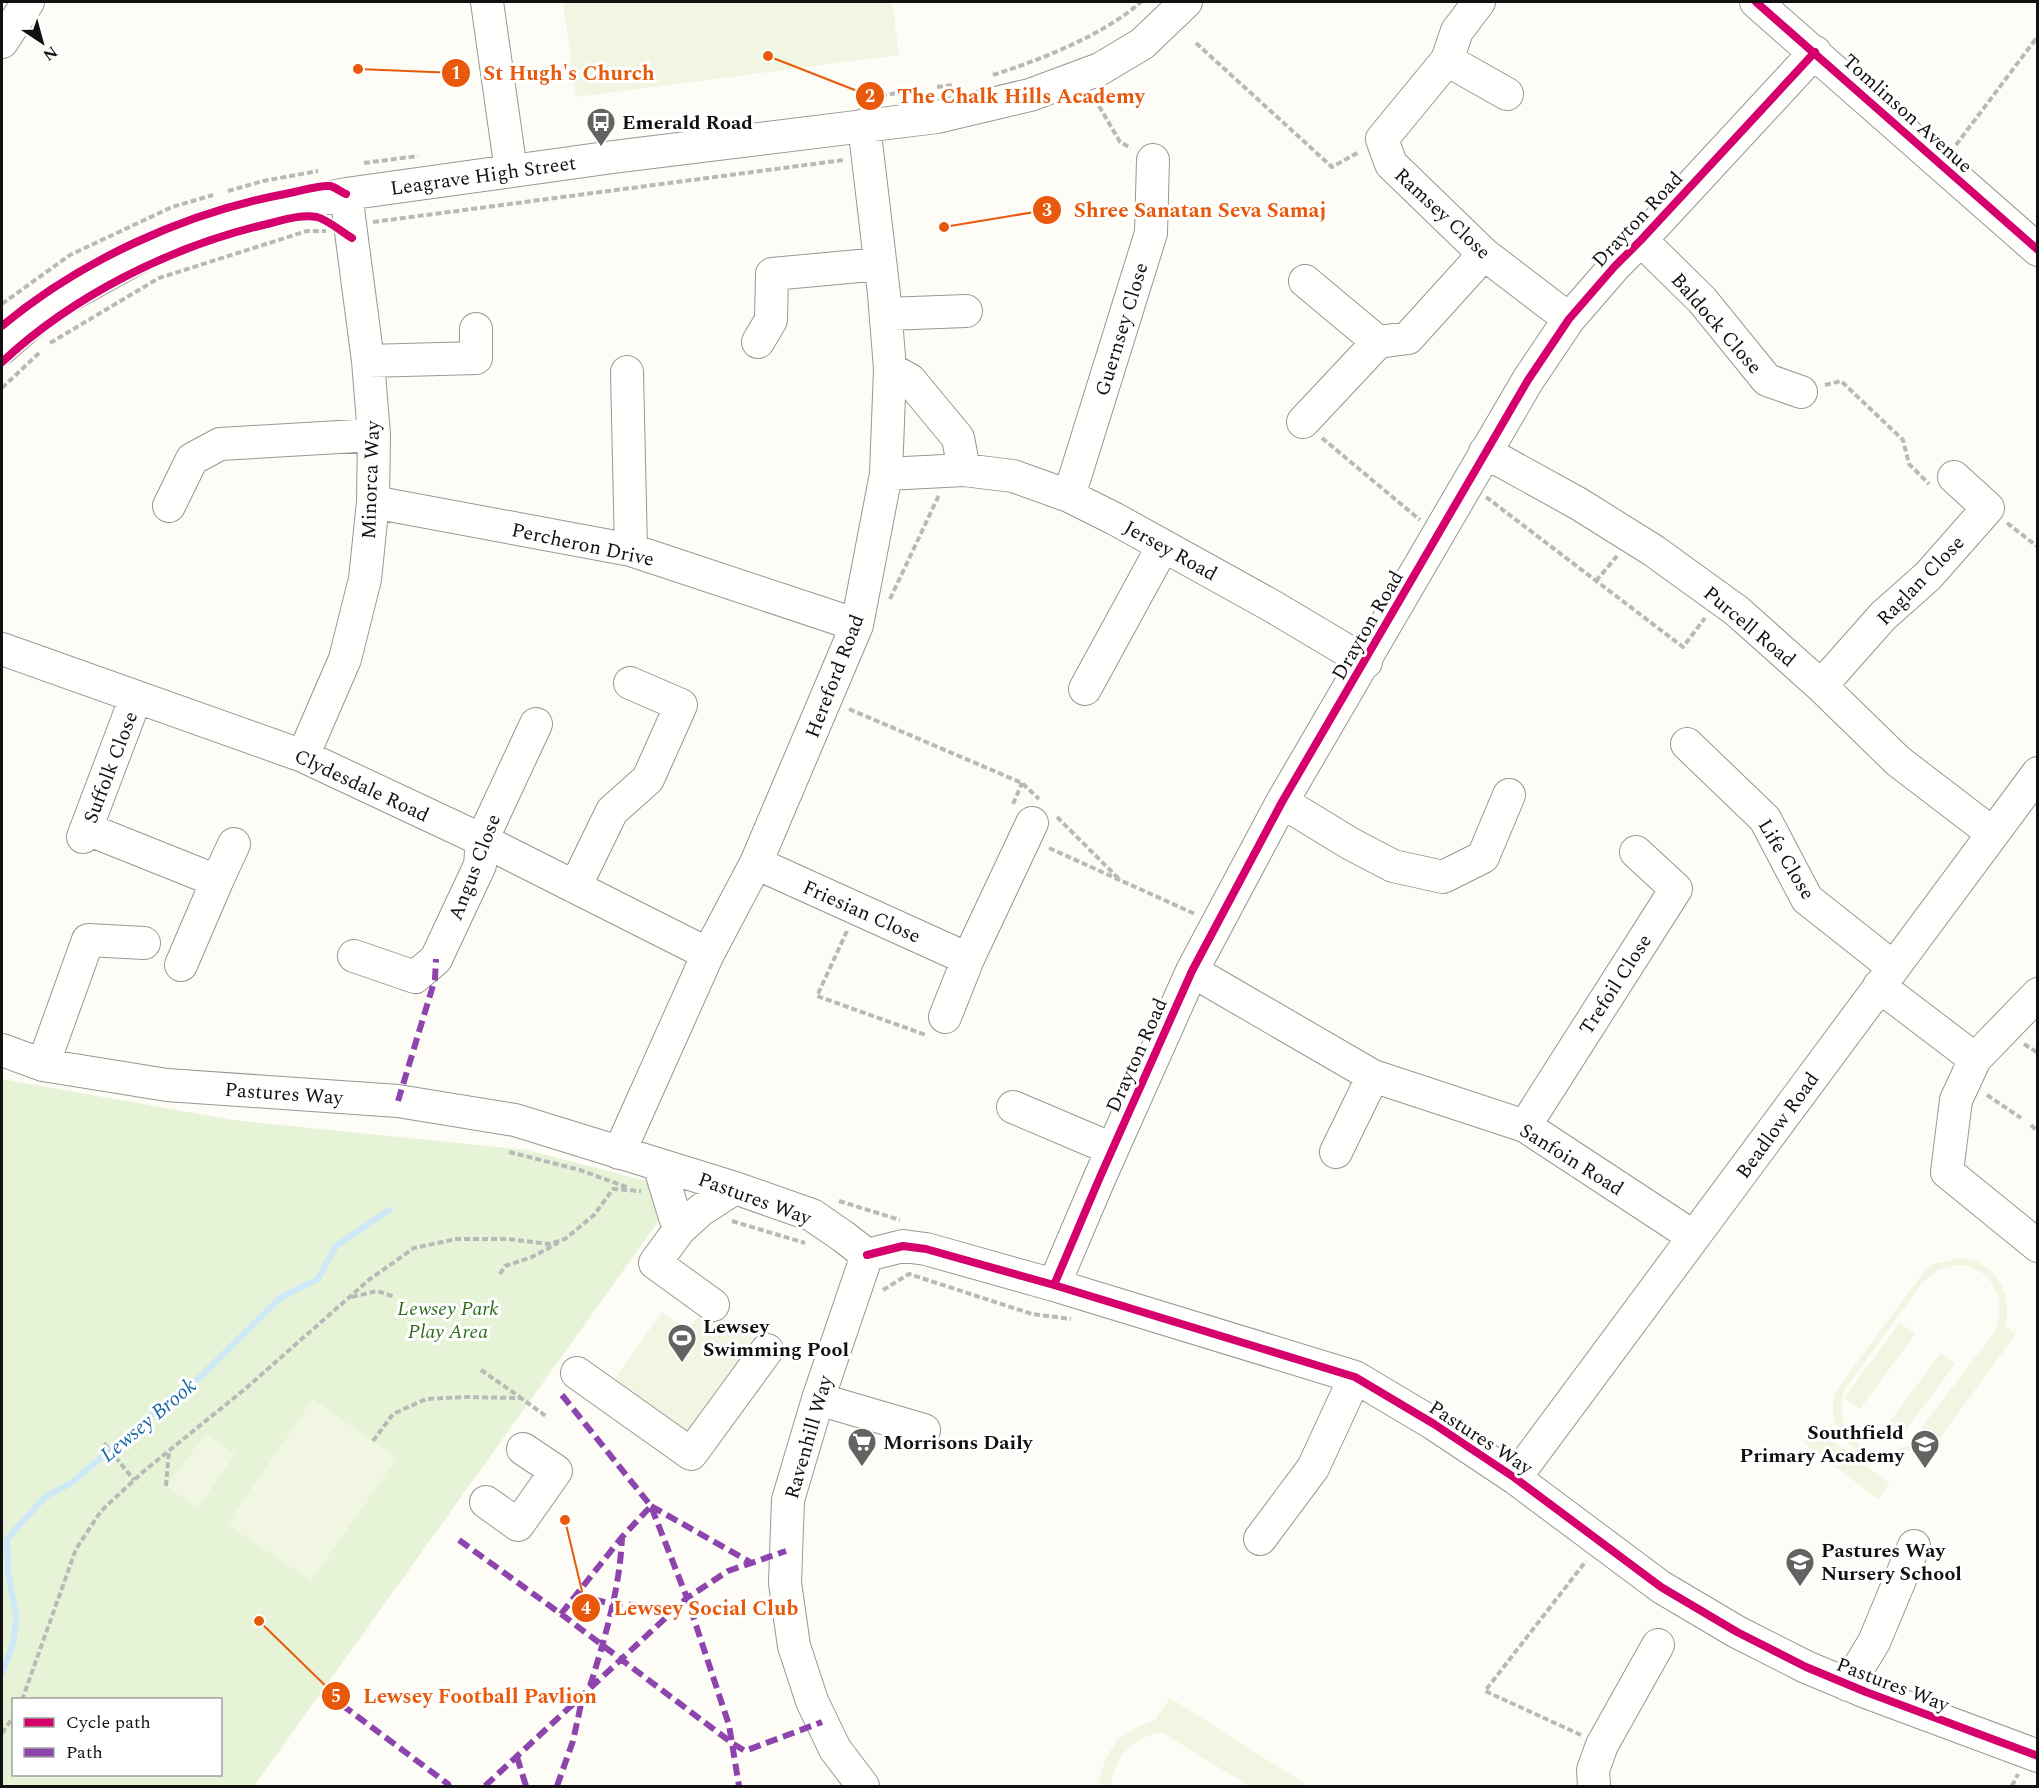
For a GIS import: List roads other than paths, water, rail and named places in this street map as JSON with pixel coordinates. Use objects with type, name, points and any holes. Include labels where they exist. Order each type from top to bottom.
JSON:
[{"type":"street","points":[[2,42],[28,2]]},
{"type":"street","points":[[487,2],[511,171]]},
{"type":"street","name":"Leagrave High Street","points":[[2,348],[49,306],[157,247],[226,220],[346,194],[937,117],[1030,95],[1100,69],[1142,44],[1186,2]]},
{"type":"street","points":[[1479,2],[1457,31],[1447,60],[1507,94]]},
{"type":"street","name":"Tomlinson Avenue","points":[[1756,2],[2037,250]]},
{"type":"street","name":"Drayton Road","points":[[1054,1285],[1192,971],[1282,802],[1366,662],[1528,380],[1569,319],[1615,266],[1815,52]]},
{"type":"street","name":"Ramsey Close","points":[[1447,60],[1382,139],[1391,164],[1484,254],[1569,319]]},
{"type":"street","name":"Hereford Road","points":[[619,1153],[708,954],[756,862],[857,625],[886,474],[890,369],[886,314],[864,125]]},
{"type":"street","name":"Guernsey Close","points":[[1069,496],[1151,233],[1153,159]]},
{"type":"street","name":"Minorca Way","points":[[303,756],[345,659],[365,579],[373,502],[374,435],[368,362],[342,229],[346,194]]},
{"type":"street","name":"Baldock Close","points":[[1641,240],[1702,300],[1767,380],[1801,392]]},
{"type":"street","points":[[1303,422],[1378,342],[1408,338],[1484,254]]},
{"type":"street","points":[[758,342],[771,320],[772,274],[880,264]]},
{"type":"street","points":[[1305,281],[1378,342]]},
{"type":"street","points":[[886,314],[966,311]]},
{"type":"street","points":[[368,362],[476,358],[476,329]]},
{"type":"street","points":[[890,369],[910,380],[958,438],[964,470]]},
{"type":"street","points":[[627,372],[631,550]]},
{"type":"street","points":[[169,506],[192,459],[220,444],[374,435]]},
{"type":"street","name":"Purcell Road","points":[[1485,452],[1579,504],[1654,552],[1737,611],[1821,686],[1898,761],[1992,833]]},
{"type":"street","name":"Jersey Road","points":[[886,474],[964,470],[1013,476],[1069,496],[1115,519],[1366,662]]},
{"type":"street","name":"Raglan Close","points":[[1821,686],[1883,616],[1928,576],[1988,508],[1954,477]]},
{"type":"street","name":"Percheron Drive","points":[[373,502],[631,550],[857,625]]},
{"type":"street","points":[[1085,689],[1163,546]]},
{"type":"street","name":"Clydesdale Road","points":[[2,649],[303,756],[482,840],[708,954]]},
{"type":"street","points":[[575,887],[612,811],[648,779],[681,705],[630,683]]},
{"type":"street","name":"Suffolk Close","points":[[136,697],[85,833],[217,881]]},
{"type":"street","name":"Angus Close","points":[[354,956],[415,977],[436,959],[480,865],[482,840],[536,724]]},
{"type":"street","name":"Life Close","points":[[1687,744],[1765,819],[1807,899],[1886,976],[1970,1070]]},
{"type":"street","name":"Beadlow Road","points":[[1515,1478],[2037,773]]},
{"type":"street","points":[[1282,802],[1351,844],[1393,866],[1443,877],[1483,857],[1509,795]]},
{"type":"street","points":[[945,1017],[968,959],[1040,821]]},
{"type":"street","points":[[181,965],[234,844]]},
{"type":"street","name":"Trefoil Close","points":[[1525,1126],[1676,889],[1636,852]]},
{"type":"street","name":"Friesian Close","points":[[756,862],[968,959]]},
{"type":"street","points":[[43,1065],[88,940],[144,942]]},
{"type":"street","name":"Sanfoin Road","points":[[1192,971],[1373,1076],[1525,1126],[1694,1237]]},
{"type":"street","points":[[2037,994],[1970,1070],[1956,1100],[1947,1172],[2037,1246]]},
{"type":"street","name":"Pastures Way","points":[[2,1050],[43,1065],[167,1085],[398,1101],[515,1120],[619,1153],[651,1178],[735,1188],[812,1215],[867,1255],[903,1246],[926,1249],[1054,1285],[1355,1377],[1434,1424],[1515,1478],[1661,1587],[1737,1632],[1806,1667],[2037,1756]]},
{"type":"street","points":[[1336,1152],[1373,1076]]},
{"type":"street","points":[[1013,1107],[1112,1149]]},
{"type":"street","points":[[651,1178],[679,1230]]},
{"type":"street","points":[[712,1305],[655,1263],[679,1230],[701,1210],[735,1188]]},
{"type":"street","name":"Ravenhill Way","points":[[863,1786],[835,1749],[812,1701],[794,1646],[784,1583],[788,1500],[818,1399],[867,1255]]},
{"type":"street","points":[[577,1373],[691,1454],[767,1350]]},
{"type":"street","points":[[1260,1539],[1313,1468],[1355,1377]]},
{"type":"street","points":[[818,1399],[924,1430]]},
{"type":"street","points":[[486,1502],[519,1525],[556,1472],[523,1449]]},
{"type":"street","points":[[1848,1684],[1874,1642],[1914,1546]]},
{"type":"street","points":[[1594,1786],[1593,1770],[1602,1745],[1658,1645]]},
{"type":"waterway","name":"Lewsey Brook","points":[[2,1673],[14,1641],[16,1614],[8,1572],[7,1539],[45,1497],[71,1483],[166,1403],[183,1394],[280,1298],[318,1279],[336,1246],[389,1210]]},
{"type":"place","name":"The Chalk Hills Academy","points":[[768,56]]},
{"type":"place","name":"St Hugh's Church","points":[[358,69]]},
{"type":"place","name":"Emerald Road","points":[[601,148]]},
{"type":"place","name":"Shree Sanatan Seva Samaj","points":[[944,227]]},
{"type":"place","name":"Lewsey Swimming Pool","points":[[682,1364]]},
{"type":"place","name":"Morrisons Daily","points":[[862,1468]]},
{"type":"place","name":"Southfield Primary Academy","points":[[1925,1470]]},
{"type":"place","name":"Lewsey Social Club","points":[[565,1520]]},
{"type":"place","name":"Pastures Way Nursery School","points":[[1800,1588]]},
{"type":"place","name":"Lewsey Football Pavlion","points":[[259,1621]]},
{"type":"park label","name":"Lewsey Park Play Area","points":[[448,1320]]}]
